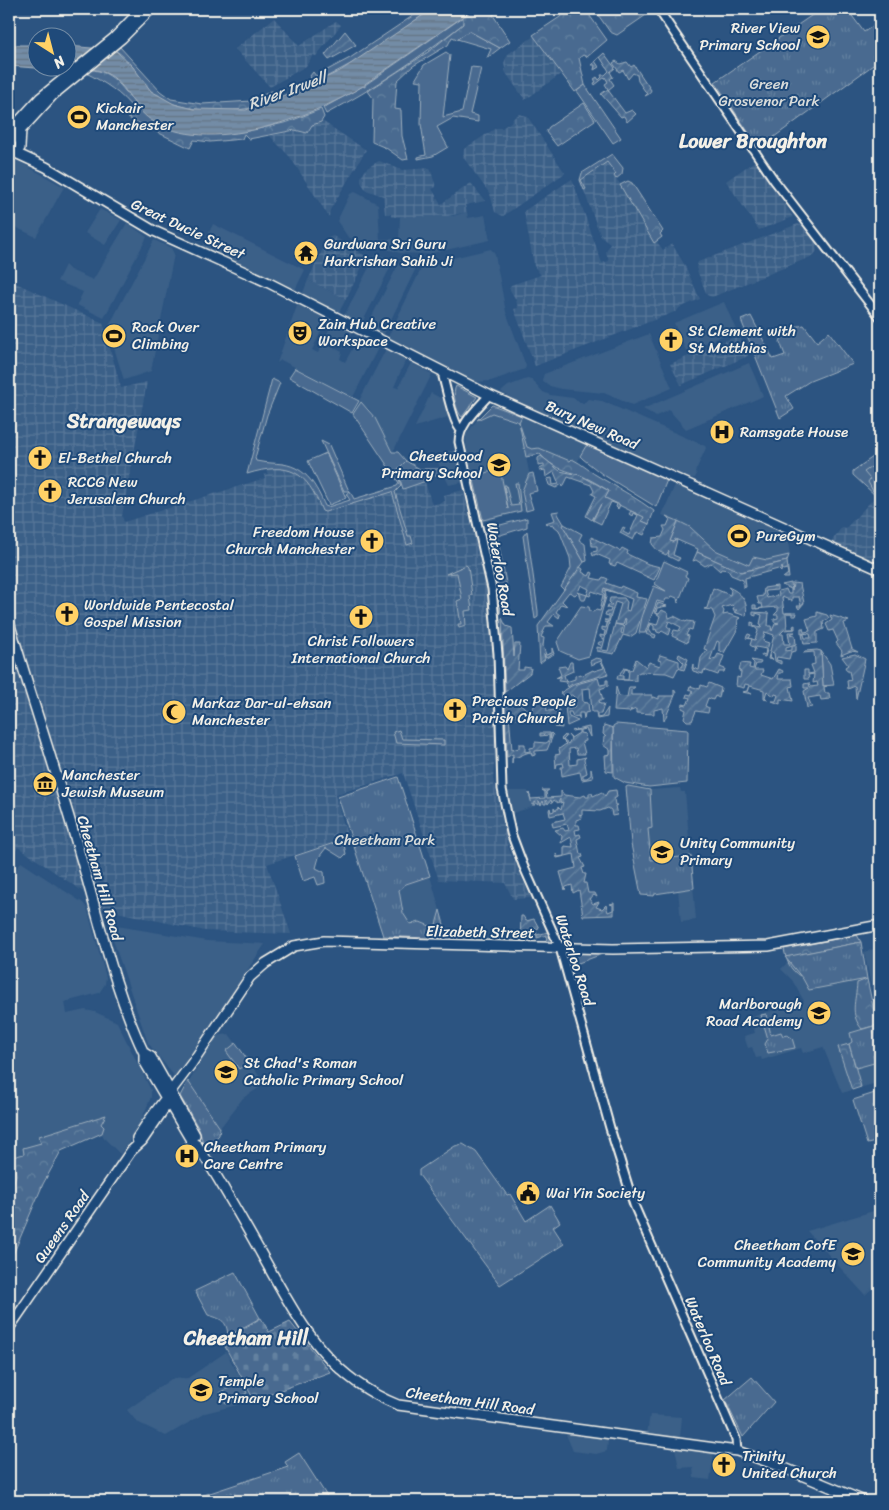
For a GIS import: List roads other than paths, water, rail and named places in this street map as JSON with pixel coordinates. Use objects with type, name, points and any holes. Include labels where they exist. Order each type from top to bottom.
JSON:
[{"type":"highway","points":[[118,38],[142,9]]},
{"type":"highway","points":[[9,132],[32,106],[118,38],[151,9]]},
{"type":"highway","points":[[9,144],[63,82]]},
{"type":"highway","points":[[20,148],[22,129]]},
{"type":"highway","name":"Great Ducie Street","points":[[9,144],[20,148],[43,162],[46,167]]},
{"type":"highway","name":"Great Ducie Street","points":[[9,150],[46,167],[154,231],[224,261],[296,296]]},
{"type":"highway","name":"Bury New Road","points":[[296,296],[489,395],[880,570]]},
{"type":"highway","name":"Cheetham Hill Road","points":[[9,622],[80,853],[125,1012],[146,1055],[144,1061],[160,1081],[197,1140],[197,1144]]},
{"type":"highway","name":"Elizabeth Street","points":[[294,946],[324,941],[560,948],[768,946],[880,925]]},
{"type":"highway","name":"Queens Road","points":[[9,1328],[138,1143],[142,1141],[156,1114],[250,977],[266,963],[294,946]]},
{"type":"highway","points":[[146,1055],[189,1132],[189,1136]]},
{"type":"highway","name":"Queens Road","points":[[169,1096],[179,1079],[192,1063]]},
{"type":"highway","points":[[175,1114],[156,1114],[156,1094],[160,1081],[179,1079]]},
{"type":"highway","name":"Cheetham Hill Road","points":[[169,1096],[175,1114],[189,1136],[197,1144],[234,1206],[297,1319],[317,1346],[353,1382],[368,1392],[409,1407],[737,1451],[864,1501]]},
{"type":"main road","points":[[658,9],[774,180],[880,317]]},
{"type":"main road","points":[[449,375],[447,387],[454,418],[462,428],[489,395]]},
{"type":"main road","name":"Waterloo Road","points":[[462,428],[460,445],[486,557],[495,616],[503,797],[518,852],[560,948],[610,1128],[634,1205],[736,1439],[737,1451]]},
{"type":"place","name":"River View Primary School","points":[[818,37]]},
{"type":"place","name":"Kickair Manchester","points":[[79,117]]},
{"type":"place","name":"Gurdwara Sri Guru Harkrishan Sahib Ji","points":[[306,253]]},
{"type":"place","name":"Zain Hub Creative Workspace","points":[[300,333]]},
{"type":"place","name":"Rock Over Climbing","points":[[114,336]]},
{"type":"place","name":"St Clement with St Matthias","points":[[671,340]]},
{"type":"place","name":"Ramsgate House","points":[[722,432]]},
{"type":"place","name":"El-Bethel Church","points":[[40,458]]},
{"type":"place","name":"Cheetwood Primary School","points":[[499,465]]},
{"type":"place","name":"RCCG New Jerusalem Church","points":[[50,491]]},
{"type":"place","name":"PureGym","points":[[739,536]]},
{"type":"place","name":"Freedom House Church Manchester","points":[[372,541]]},
{"type":"place","name":"Worldwide Pentecostal Gospel Mission","points":[[67,614]]},
{"type":"place","name":"Christ Followers International Church","points":[[361,617]]},
{"type":"place","name":"Precious People Parish Church","points":[[455,710]]},
{"type":"place","name":"Markaz Dar-ul-ehsan Manchester","points":[[174,712]]},
{"type":"place","name":"Manchester Jewish Museum","points":[[45,784]]},
{"type":"place","name":"Unity Community Primary","points":[[662,852]]},
{"type":"place","name":"Marlborough Road Academy","points":[[819,1013]]},
{"type":"place","name":"St Chad's Roman Catholic Primary School","points":[[226,1072]]},
{"type":"place","name":"Cheetham Primary Care Centre","points":[[187,1156]]},
{"type":"place","name":"Wai Yin Society","points":[[528,1193]]},
{"type":"place","name":"Cheetham CofE Community Academy","points":[[853,1254]]},
{"type":"place","name":"Temple Primary School","points":[[201,1390]]},
{"type":"place","name":"Trinity United Church","points":[[724,1465]]},
{"type":"district","name":"Lower Broughton","points":[[753,141]]},
{"type":"district","name":"Strangeways","points":[[124,421]]},
{"type":"district","name":"Cheetham Hill","points":[[246,1338]]},
{"type":"park label","name":"Green Grosvenor Park","points":[[769,92]]},
{"type":"park label","name":"Cheetham Park","points":[[385,840]]},
{"type":"water label","name":"River Irwell","points":[[287,90]]}]
